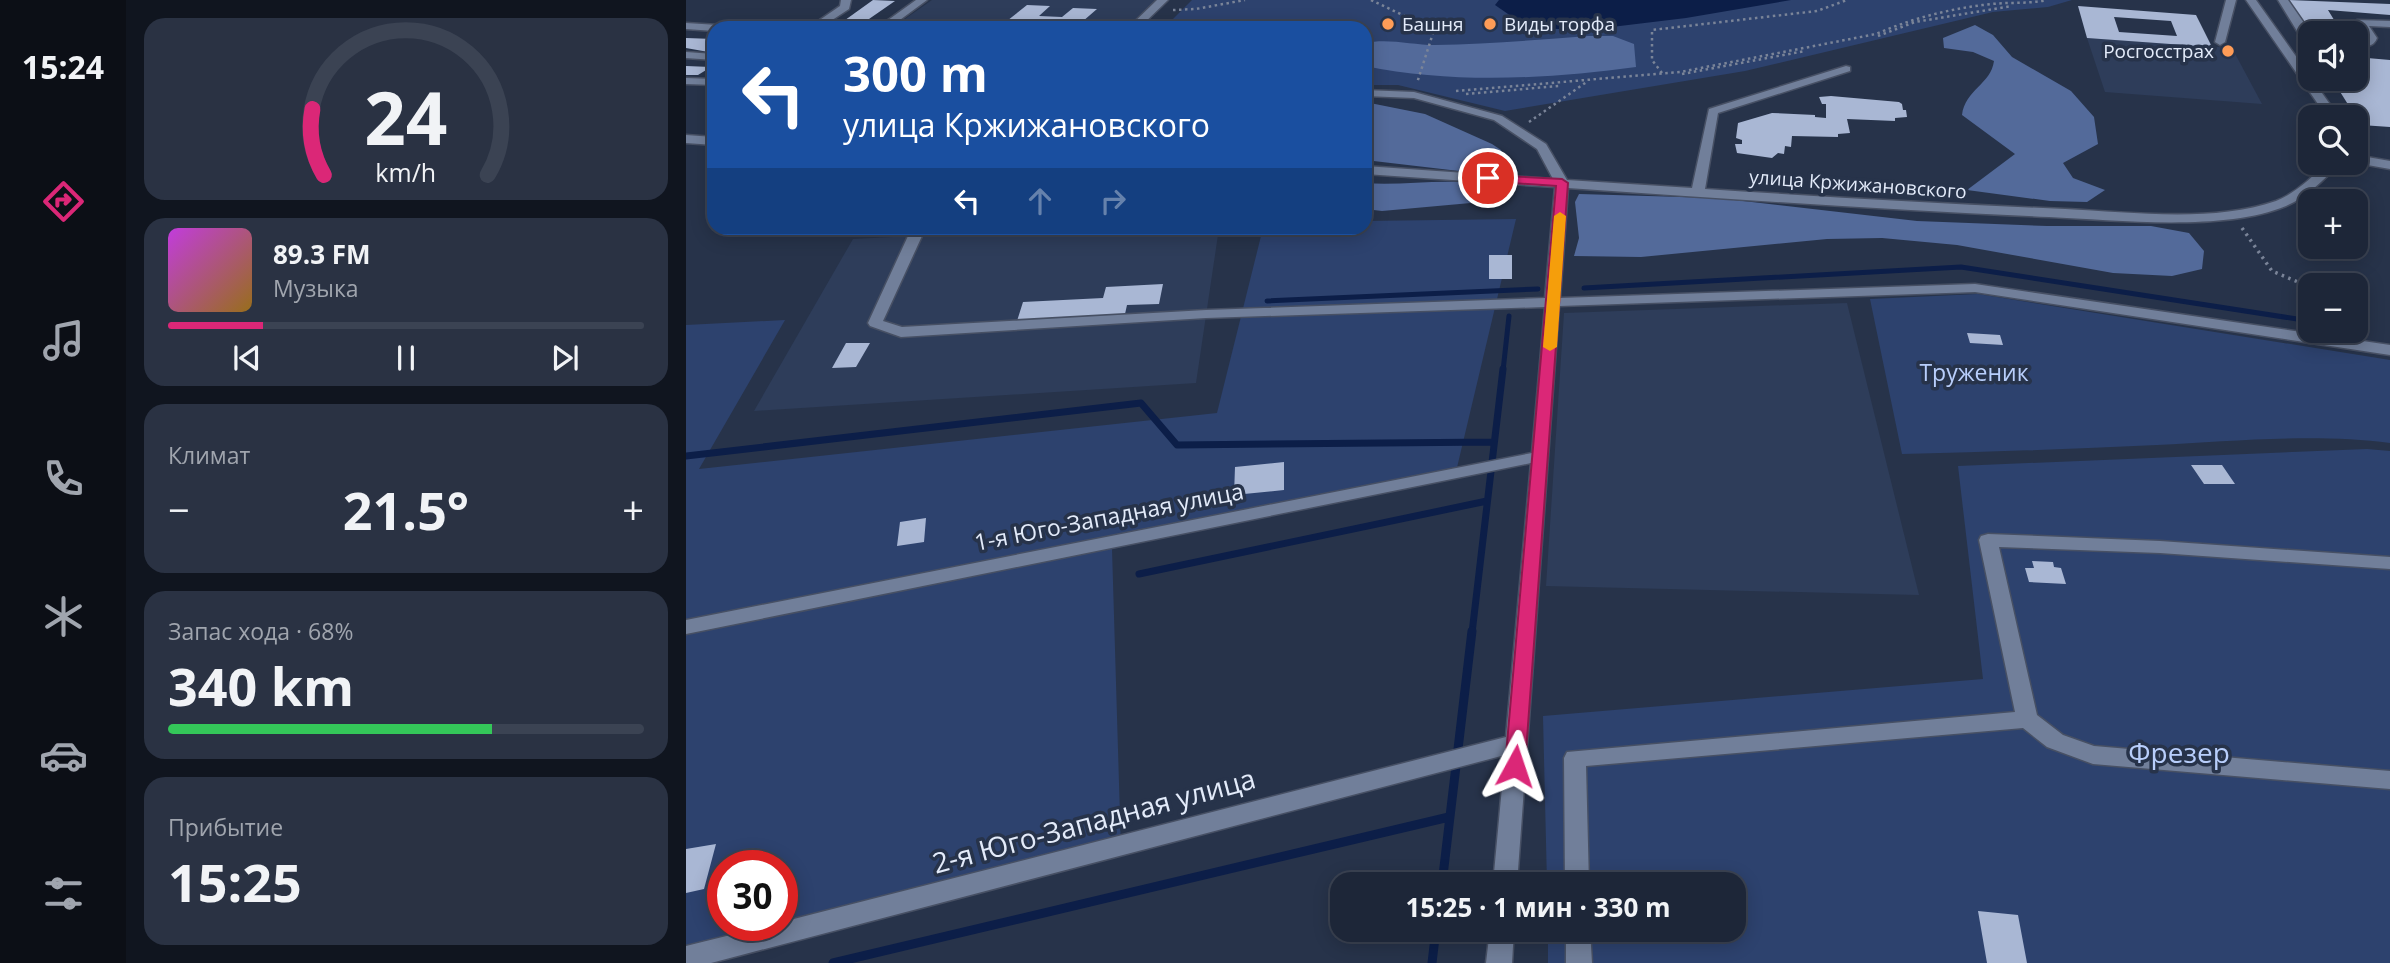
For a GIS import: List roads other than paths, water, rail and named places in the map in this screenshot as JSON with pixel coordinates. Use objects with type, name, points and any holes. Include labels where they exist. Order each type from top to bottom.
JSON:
[{"type":"street","points":[[824,21],[845,7],[846,0]]},
{"type":"street","points":[[892,21],[922,0]]},
{"type":"street","points":[[1140,21],[1163,0]]},
{"type":"street","points":[[2220,42],[2231,0]]},
{"type":"street","points":[[2251,0],[2325,105]]},
{"type":"street","points":[[2283,0],[2298,24]]},
{"type":"street","points":[[2368,22],[2390,24]]},
{"type":"street","points":[[686,26],[707,27]]},
{"type":"street","points":[[686,55],[707,56]]},
{"type":"street","points":[[1699,192],[1713,111],[1846,69]]},
{"type":"street","points":[[686,80],[707,82]]},
{"type":"street","points":[[1372,93],[1419,96],[1497,118],[1542,147],[1562,183],[1506,872]]},
{"type":"street","points":[[686,139],[707,140]]},
{"type":"street","points":[[2368,161],[2390,165]]},
{"type":"street","name":"улица Кржижановского","points":[[1372,170],[2082,216],[2173,218],[2236,214],[2282,203],[2322,175]]},
{"type":"street","points":[[914,235],[875,323],[901,332],[1206,314],[1975,288],[2390,350]]},
{"type":"street","name":"1-я Юго-Западная улица","points":[[686,627],[1541,456]]},
{"type":"street","points":[[2390,563],[2160,547],[1988,540],[2027,719],[2055,741],[2093,755],[2390,780]]},
{"type":"street","points":[[1577,872],[1575,758],[2027,719]]},
{"type":"street","name":"2-я Юго-Западная улица","points":[[686,958],[1517,743]]},
{"type":"street","points":[[1499,963],[1501,942]]},
{"type":"street","points":[[1578,942],[1579,963]]},
{"type":"waterway","points":[[1584,288],[1961,267],[2298,319]]},
{"type":"waterway","points":[[1267,301],[1538,289]]},
{"type":"waterway","points":[[1503,371],[1509,316]]},
{"type":"waterway","points":[[1472,633],[1503,369]]},
{"type":"waterway","points":[[686,456],[1141,403],[1177,445],[1494,442]]},
{"type":"waterway","points":[[1139,574],[1487,501]]},
{"type":"waterway","points":[[1443,872],[1472,631]]},
{"type":"waterway","points":[[833,963],[1449,817]]},
{"type":"waterway","points":[[1432,963],[1434,942]]},
{"type":"place","name":"Башня","points":[[1388,24]]},
{"type":"place","name":"Виды торфа","points":[[1490,24]]},
{"type":"place","name":"Росгосстрах","points":[[2228,51]]},
{"type":"park label","name":"Труженик","points":[[1974,373]]},
{"type":"park label","name":"Фрезер","points":[[2179,753]]}]
